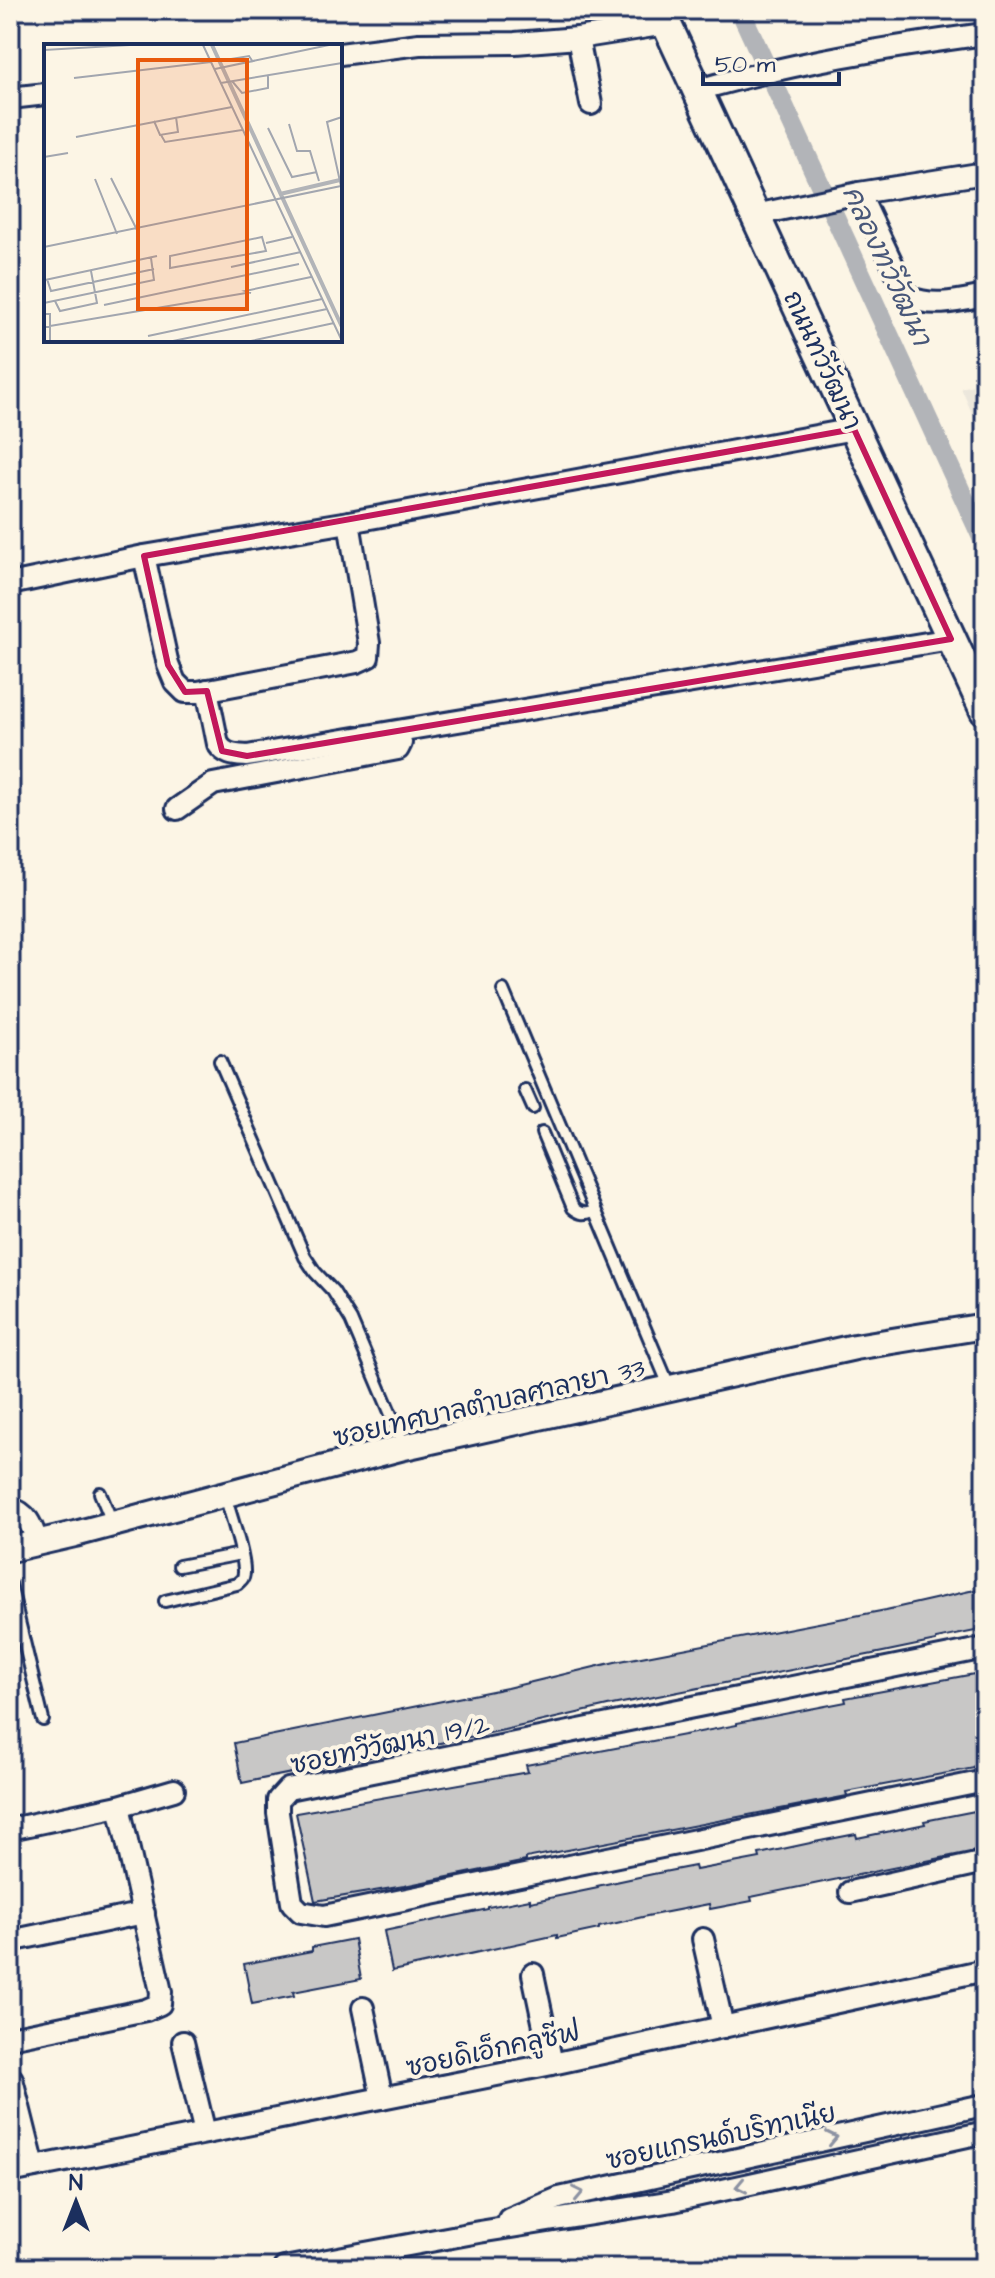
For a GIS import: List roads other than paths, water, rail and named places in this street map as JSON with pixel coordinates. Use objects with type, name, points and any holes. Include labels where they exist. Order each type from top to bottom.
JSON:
[{"type":"main road","name":"ถนนทวีวัฒนา","points":[[663,17],[951,639],[974,666],[985,711]]},
{"type":"street","points":[[342,54],[419,44],[515,43],[578,38],[663,17]]},
{"type":"street","points":[[698,90],[872,50],[985,34]]},
{"type":"street","points":[[578,38],[591,104]]},
{"type":"street","points":[[10,98],[44,94]]},
{"type":"street","points":[[755,215],[855,193],[985,173]]},
{"type":"street","points":[[855,193],[908,297],[930,304],[985,296]]},
{"type":"street","points":[[10,584],[144,556],[349,522],[854,429]]},
{"type":"street","points":[[144,556],[168,665],[175,682],[185,692],[207,690],[357,662],[368,657],[369,643],[349,522]]},
{"type":"street","points":[[207,690],[222,751],[247,756],[951,639]]},
{"type":"street","points":[[177,809],[213,784],[398,749],[401,743],[399,732]]},
{"type":"street","name":"ซอยเทศบาลตำบลศาลายา 33","points":[[10,1549],[404,1447],[855,1347],[985,1326]]},
{"type":"street","points":[[10,1508],[27,1518],[38,1543]]},
{"type":"street","name":"ซอยทวีวัฒนา 19/2","points":[[985,1648],[288,1789],[278,1800],[278,1813],[292,1903],[301,1912],[324,1916],[985,1781]]},
{"type":"street","points":[[10,1829],[119,1806],[174,1790]]},
{"type":"street","points":[[10,2038],[146,2010],[160,2004],[161,1992],[119,1806]]},
{"type":"street","points":[[850,1892],[985,1862]]},
{"type":"street","points":[[10,1941],[144,1913]]},
{"type":"street","points":[[703,1939],[723,2027]]},
{"type":"street","name":"ซอยดิเอ็กคลูซีฟ","points":[[10,2172],[552,2064],[985,1970]]},
{"type":"street","points":[[533,1974],[552,2064]]},
{"type":"street","points":[[363,2008],[382,2098]]},
{"type":"street","points":[[183,2042],[205,2133]]},
{"type":"street","points":[[12,2079],[34,2167]]},
{"type":"street","name":"ซอยแกรนด์บริทาเนีย","points":[[284,2268],[673,2201],[983,2135],[978,2125],[982,2102],[559,2198],[479,2232]]},
{"type":"lane","points":[[503,990],[670,1389]]},
{"type":"lane","points":[[220,1061],[305,1257],[333,1291],[351,1320],[404,1447]]},
{"type":"lane","points":[[525,1090],[533,1108]]},
{"type":"lane","points":[[542,1133],[573,1208],[586,1214],[595,1211]]},
{"type":"lane","points":[[100,1493],[113,1524]]},
{"type":"lane","points":[[165,1601],[237,1584],[243,1578],[241,1554],[225,1495]]},
{"type":"lane","points":[[179,1566],[241,1554]]},
{"type":"lane","points":[[10,1584],[43,1720]]},
{"type":"waterway","name":"คลองทวีวัฒนา","points":[[740,10],[985,544]]}]
